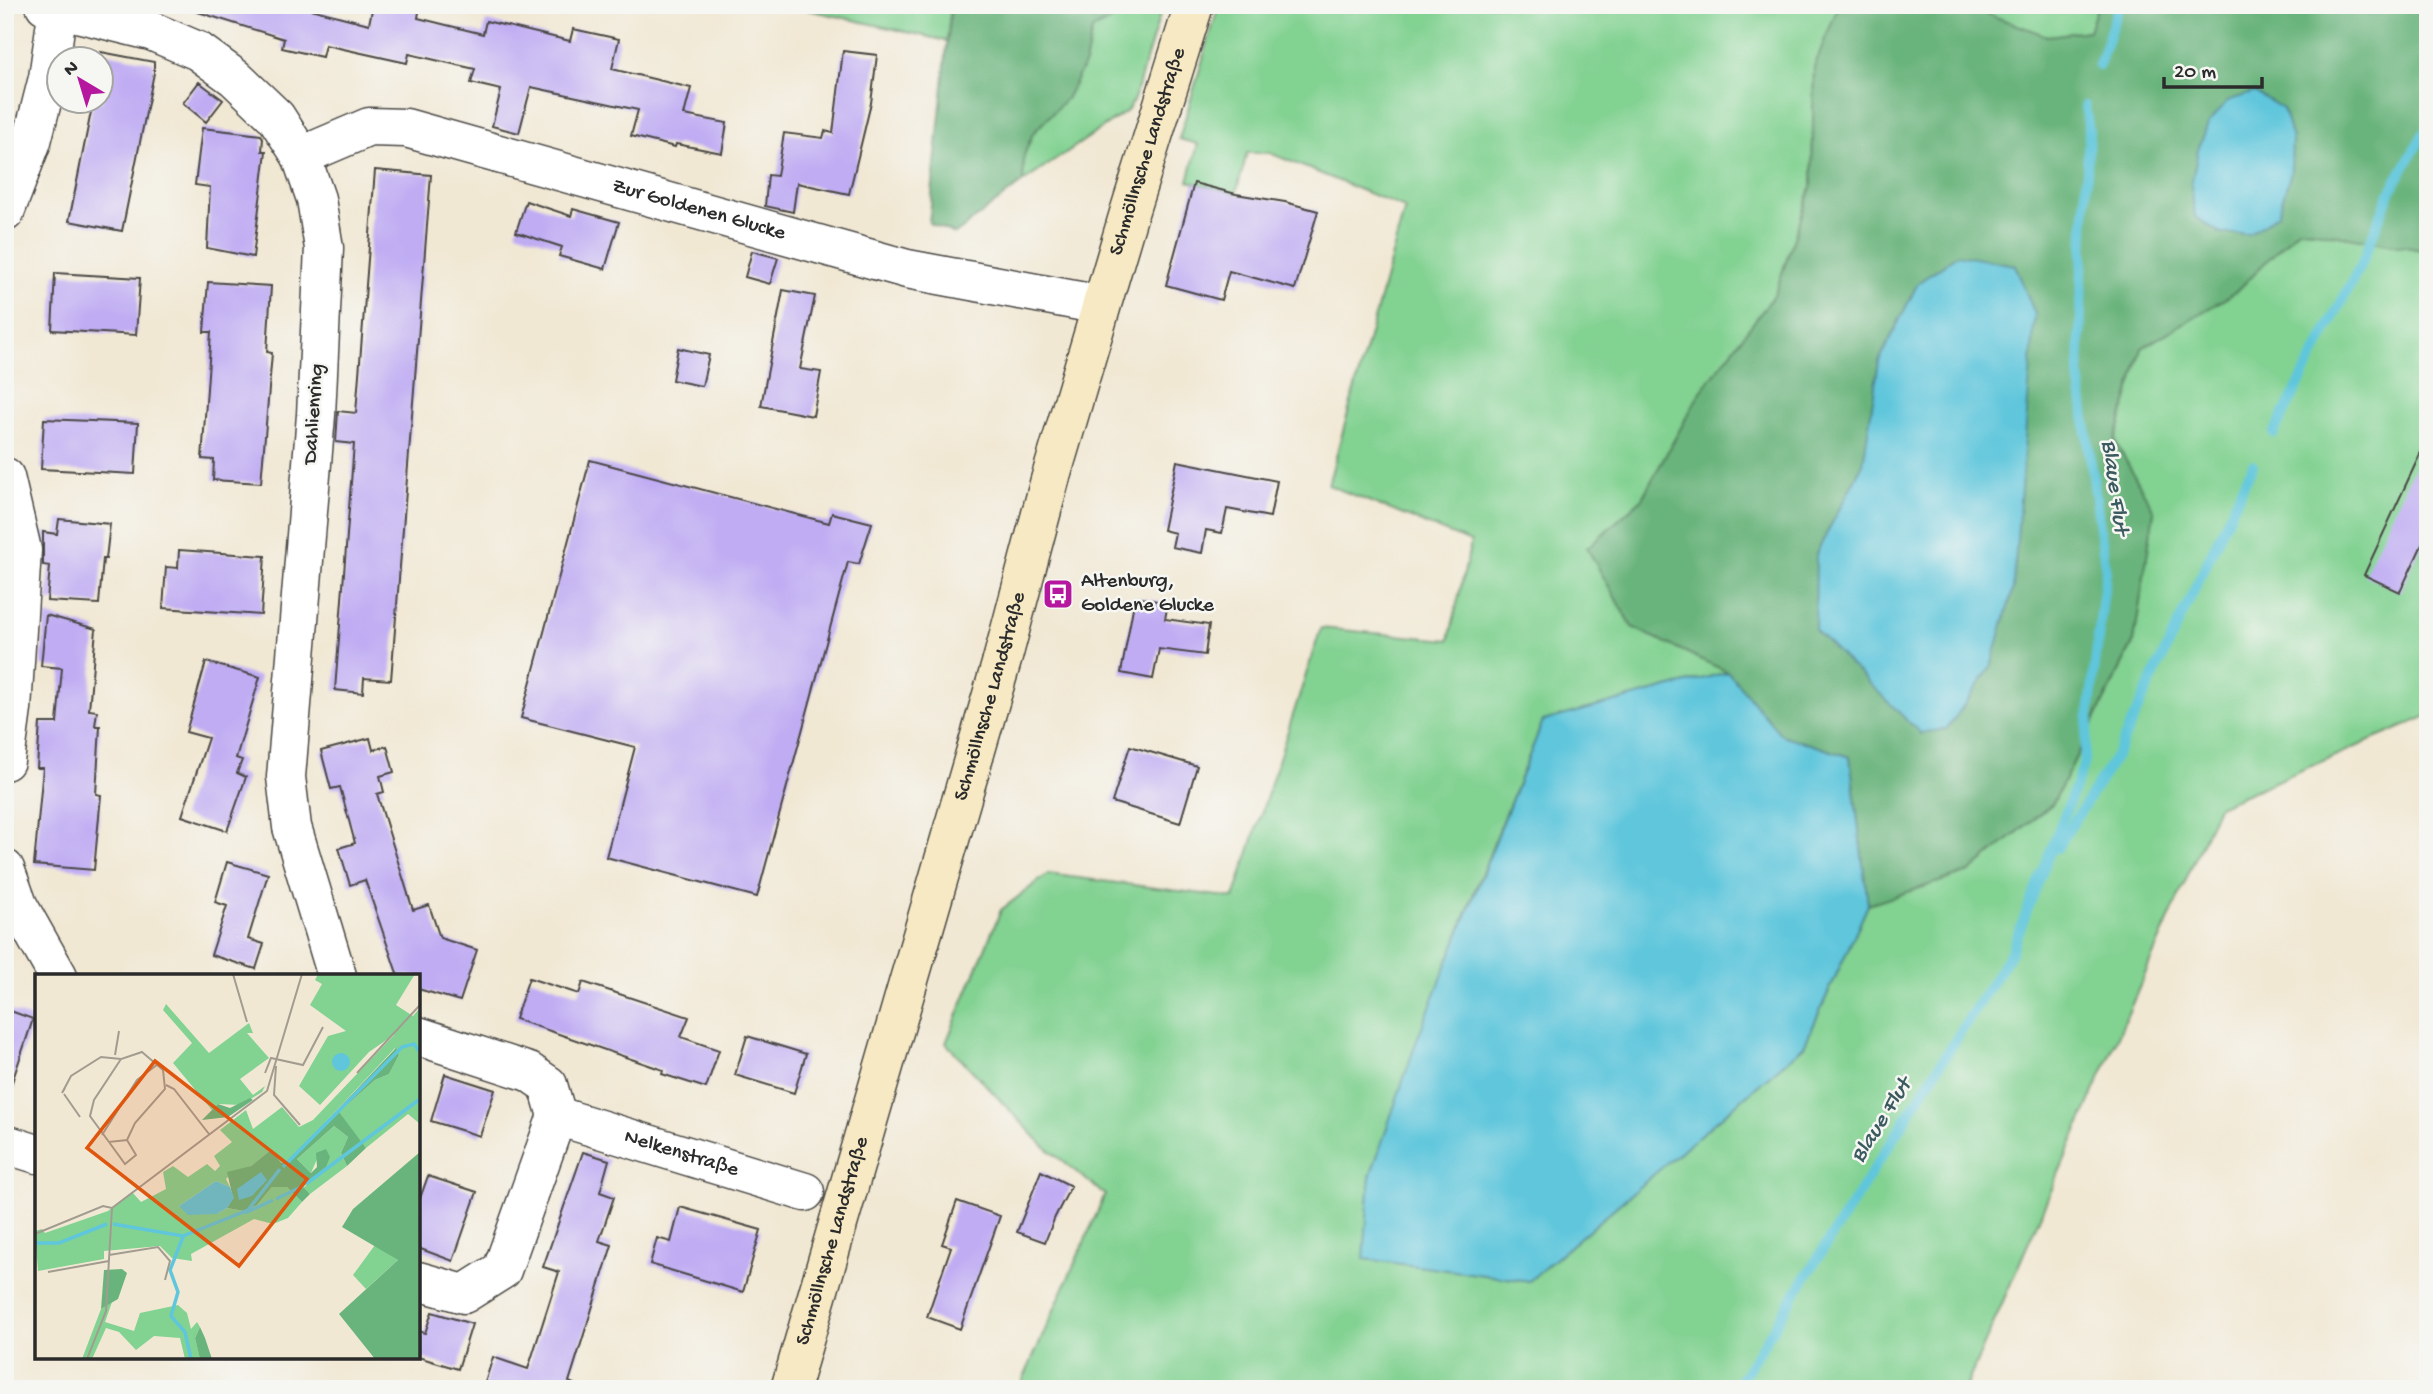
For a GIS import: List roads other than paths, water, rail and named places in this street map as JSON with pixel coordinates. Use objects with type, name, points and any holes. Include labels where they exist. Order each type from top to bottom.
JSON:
[{"type":"main road","name":"Schmöllnsche Landstraße","points":[[790,1389],[1003,657],[1050,480],[1101,305],[1194,5]]},
{"type":"street","name":"Dahlienring","points":[[51,6],[151,32],[198,51],[235,78],[276,117],[302,156],[316,199],[324,248],[316,415],[286,777],[292,827],[336,974]]},
{"type":"street","points":[[5,212],[32,141],[48,78],[51,6]]},
{"type":"street","name":"Zur Goldenen Glucke","points":[[302,156],[369,127],[406,128],[907,269],[1101,305]]},
{"type":"street","points":[[5,477],[22,550],[14,681],[5,761]]},
{"type":"street","points":[[5,869],[18,905],[57,974]]},
{"type":"street","points":[[420,1036],[528,1072],[548,1086],[557,1116],[502,1270],[464,1294],[420,1282]]},
{"type":"street","name":"Nelkenstraße","points":[[557,1116],[805,1192]]},
{"type":"street","points":[[5,1144],[35,1152]]},
{"type":"water","points":[[2255,92],[2283,109],[2292,139],[2291,172],[2278,214],[2250,234],[2222,234],[2195,217],[2191,185],[2198,150],[2208,124],[2227,101]]},
{"type":"water","points":[[1957,255],[2015,265],[2035,314],[2013,589],[1991,667],[1947,729],[1920,733],[1815,630],[1816,554],[1863,464],[1879,361],[1918,283]]},
{"type":"water","points":[[1728,672],[1781,735],[1850,757],[1868,905],[1804,1046],[1529,1281],[1364,1259],[1370,1177],[1418,1037],[1543,721]]},
{"type":"waterway","name":"Blaue Flut","points":[[2099,65],[2119,5]]},
{"type":"waterway","name":"Blaue Flut","points":[[1735,1389],[2011,952],[2083,767],[2106,571],[2079,376],[2089,131],[2085,106]]},
{"type":"waterway","name":"Blaue Flut","points":[[2274,433],[2363,260],[2390,192],[2428,126]]},
{"type":"waterway","name":"Blaue Flut","points":[[2057,848],[2116,756],[2253,465]]},
{"type":"place","name":"Altenburg, Goldene Glucke","points":[[1058,594]]}]
